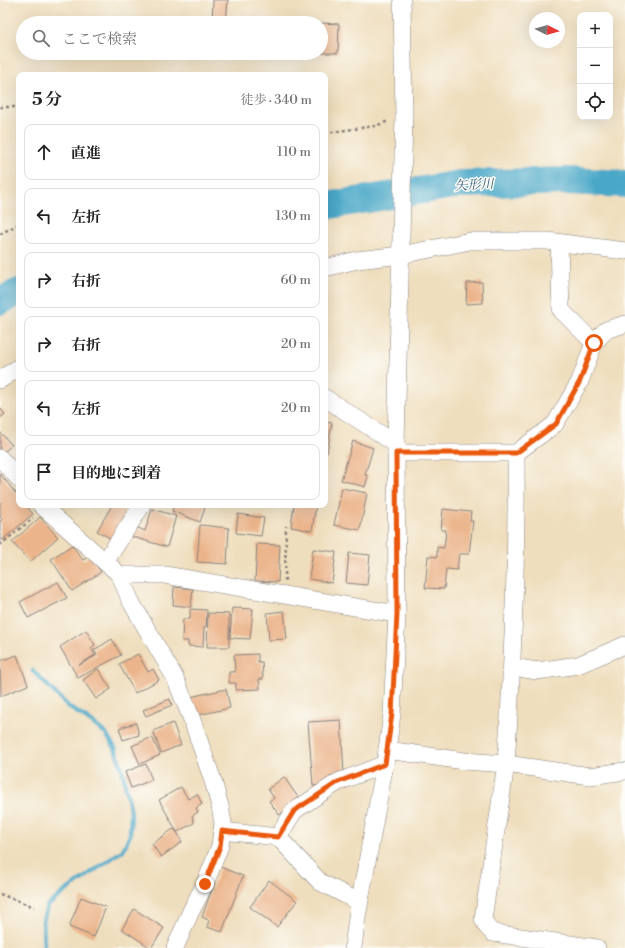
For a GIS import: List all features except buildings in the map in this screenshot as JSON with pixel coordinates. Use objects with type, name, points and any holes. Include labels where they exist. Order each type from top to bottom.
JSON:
[{"type":"street","points":[[353,948],[359,902],[386,757],[392,714],[397,614],[396,449],[404,115],[402,0]]},
{"type":"street","points":[[328,267],[357,260],[401,255],[470,241],[547,241],[625,251]]},
{"type":"street","points":[[559,243],[561,310],[594,343]]},
{"type":"street","points":[[328,400],[396,449],[516,453],[556,424],[580,381],[594,343],[606,330],[625,324]]},
{"type":"street","points":[[0,380],[16,369]]},
{"type":"street","points":[[516,453],[513,667],[506,764],[483,919],[487,927],[493,933],[597,948]]},
{"type":"street","points":[[0,458],[16,476]]},
{"type":"street","points":[[44,508],[120,575],[130,600],[175,678],[191,717],[213,781],[223,823],[220,846],[205,884],[191,911],[175,948]]},
{"type":"street","points":[[105,562],[140,508]]},
{"type":"street","points":[[120,575],[165,575],[397,614]]},
{"type":"street","points":[[513,667],[537,671],[578,665],[625,645]]},
{"type":"street","points":[[278,837],[294,811],[338,782],[386,757],[506,764],[590,776],[625,771]]},
{"type":"street","points":[[222,831],[278,837],[320,882],[359,902]]},
{"type":"path","points":[[0,107],[16,107]]},
{"type":"path","points":[[328,133],[375,126],[404,115]]},
{"type":"path","points":[[0,234],[16,226]]},
{"type":"path","points":[[0,545],[42,508]]},
{"type":"path","points":[[285,595],[286,526]]},
{"type":"path","points":[[0,894],[34,907]]},
{"type":"waterway","name":"矢形川","points":[[328,206],[460,184],[568,181],[625,184]]},
{"type":"waterway","name":"矢形川","points":[[0,301],[16,293]]},
{"type":"waterway","points":[[33,671],[70,708],[89,720],[106,734],[115,748],[122,769],[131,813],[130,835],[123,850],[47,906],[43,921],[44,948]]},
{"type":"route","points":[[205,884],[220,846],[222,831],[278,837],[294,811],[338,782],[385,764],[392,714],[397,614],[396,453],[516,453],[556,424],[580,381],[594,343]]}]
